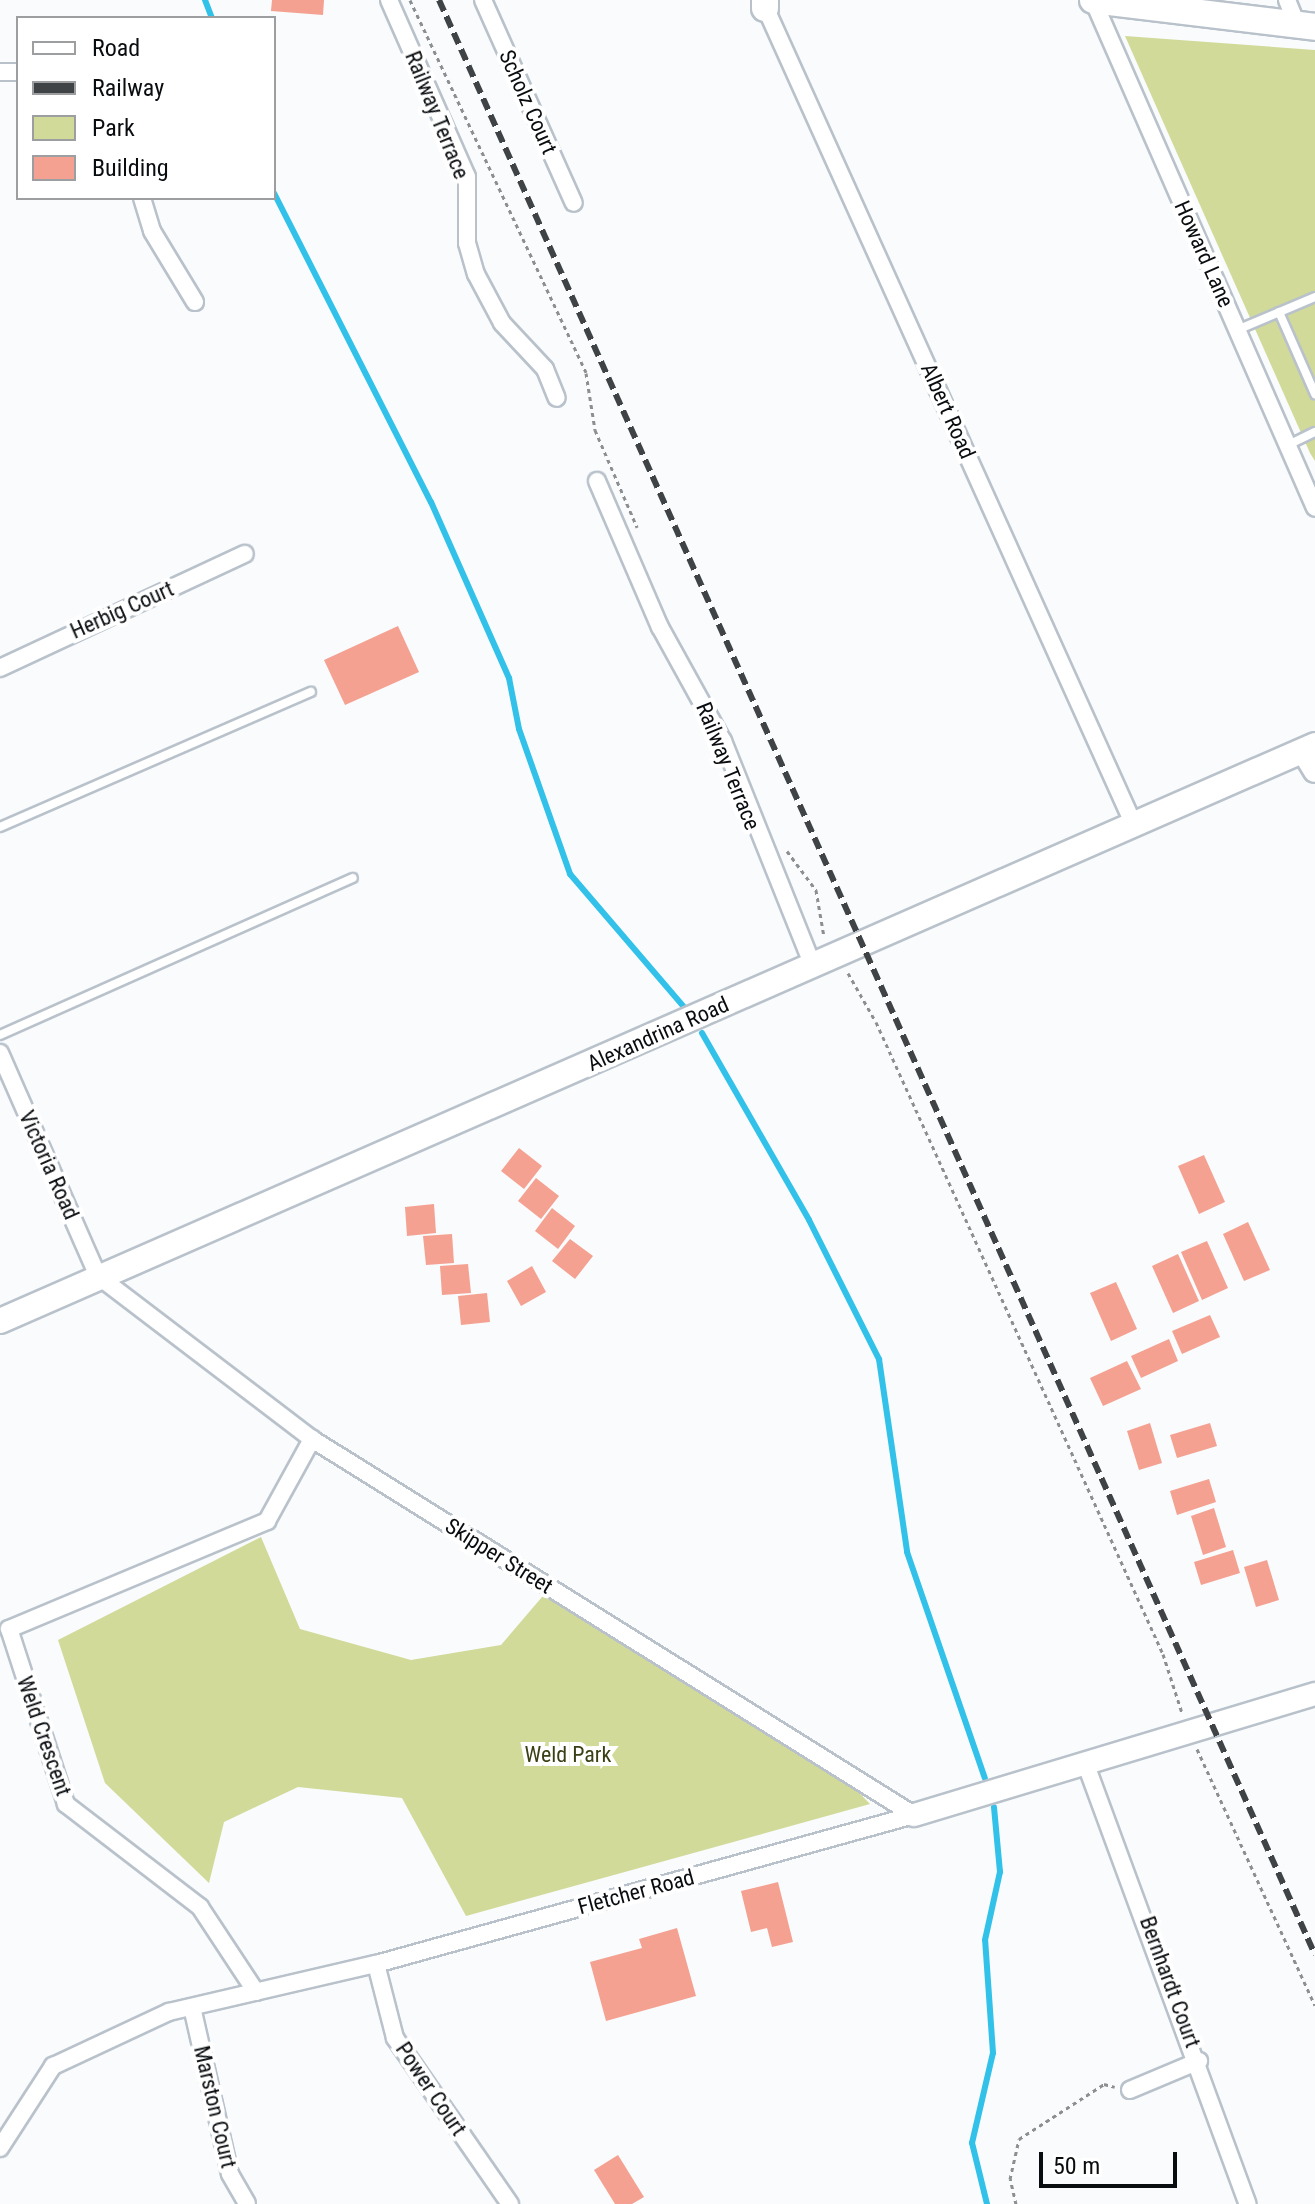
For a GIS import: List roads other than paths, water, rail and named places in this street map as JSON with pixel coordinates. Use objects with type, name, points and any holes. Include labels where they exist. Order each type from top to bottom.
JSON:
[{"type":"main road","points":[[1093,0],[1306,26]]},
{"type":"main road","name":"Alexandrina Road","points":[[0,1321],[1133,823],[1311,756]]},
{"type":"street","name":"Railway Terrace","points":[[389,0],[467,177],[467,243],[476,274],[502,323],[545,369],[557,398]]},
{"type":"street","name":"Scholz Court","points":[[483,0],[574,203]]},
{"type":"street","name":"Howard Lane","points":[[1093,0],[1315,508]]},
{"type":"street","points":[[1287,0],[1306,26]]},
{"type":"street","name":"Albert Road","points":[[764,3],[1133,823]]},
{"type":"street","points":[[143,200],[152,231],[195,302]]},
{"type":"street","name":"Railway Terrace","points":[[597,481],[660,627],[723,741],[824,961]]},
{"type":"street","name":"Herbig Court","points":[[0,668],[245,554]]},
{"type":"street","name":"Victoria Road","points":[[0,1053],[98,1276]]},
{"type":"street","name":"Skipper Street","points":[[98,1276],[312,1439],[914,1815]]},
{"type":"street","name":"Weld Crescent","points":[[256,1992],[200,1907],[66,1804],[9,1629],[267,1521],[312,1439]]},
{"type":"street","name":"Fletcher Road","points":[[0,2148],[53,2066],[192,2007],[376,1964],[914,1815],[1315,1694]]},
{"type":"street","name":"Bernhardt Court","points":[[1085,1762],[1199,2061],[1248,2204]]},
{"type":"street","name":"Power Court","points":[[376,1964],[395,2038],[510,2204]]},
{"type":"street","name":"Marston Court","points":[[192,2007],[230,2174],[247,2204]]},
{"type":"street","points":[[1130,2090],[1199,2061]]},
{"type":"lane","points":[[1237,330],[1315,297]]},
{"type":"lane","points":[[1279,312],[1315,394]]},
{"type":"lane","points":[[1288,445],[1315,432]]},
{"type":"lane","points":[[0,827],[311,692]]},
{"type":"lane","points":[[0,1035],[353,878]]},
{"type":"waterway","points":[[205,0],[211,16]]},
{"type":"waterway","points":[[276,197],[431,502],[509,678],[519,729],[570,874],[683,1006]]},
{"type":"waterway","points":[[702,1033],[809,1220],[879,1359],[907,1552],[985,1778]]},
{"type":"waterway","points":[[987,2204],[972,2143],[993,2053],[985,1940],[1000,1872],[994,1807]]},
{"type":"railway","points":[[439,0],[1315,1955]]},
{"type":"park label","name":"Weld Park","points":[[568,1755]]}]
